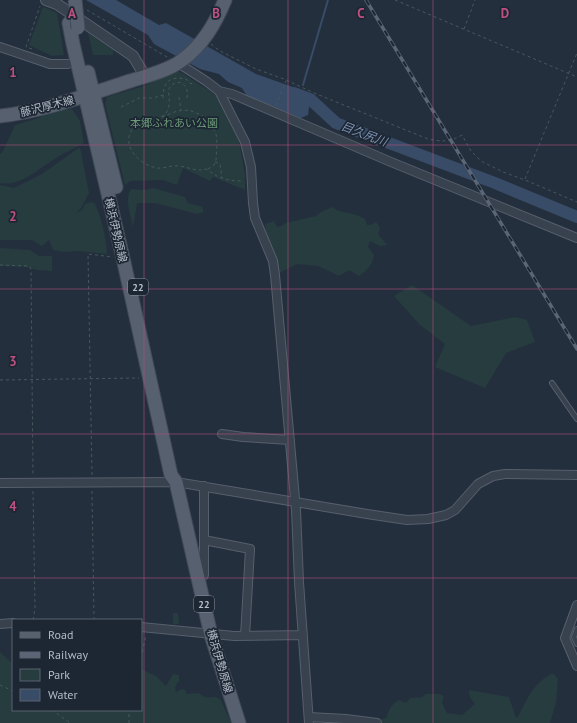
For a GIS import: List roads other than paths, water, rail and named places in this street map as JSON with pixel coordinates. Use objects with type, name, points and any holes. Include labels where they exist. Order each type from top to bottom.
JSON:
[{"type":"main road","name":"横浜伊勢原線","points":[[67,0],[178,474],[176,482]]},
{"type":"main road","points":[[89,94],[145,76],[176,61],[204,40],[218,16],[225,0]]},
{"type":"main road","name":"横浜伊勢原線","points":[[73,25],[78,4]]},
{"type":"main road","name":"横浜伊勢原線","points":[[89,94],[123,258],[172,475],[176,482],[211,634],[239,723]]},
{"type":"main road","name":"藤沢厚木線","points":[[0,116],[26,112],[89,94]]},
{"type":"street","points":[[44,1],[57,4],[133,56],[145,76]]},
{"type":"street","points":[[0,47],[50,64],[68,64]]},
{"type":"street","points":[[176,61],[219,91],[232,94],[398,165],[577,238]]},
{"type":"street","points":[[219,91],[245,142],[251,167],[252,203],[255,218],[273,261],[295,503],[309,720],[346,719],[377,723]]},
{"type":"street","points":[[222,434],[290,440]]},
{"type":"street","points":[[0,483],[176,482],[295,503],[407,520],[428,520],[446,515],[455,510],[478,484],[493,476],[519,474],[577,475]]},
{"type":"street","points":[[199,581],[204,575],[204,486]]},
{"type":"street","points":[[204,540],[250,549],[245,636]]},
{"type":"street","points":[[577,605],[565,638],[577,666]]},
{"type":"street","points":[[0,624],[12,623]]},
{"type":"street","points":[[144,627],[245,636],[304,635]]},
{"type":"lane","points":[[552,383],[577,419]]},
{"type":"lane","points":[[577,629],[574,637],[577,644]]},
{"type":"water","points":[[86,0],[116,0],[159,25],[166,23],[256,74],[307,92],[310,99],[308,115],[301,118],[247,96],[242,88],[228,82],[219,74],[200,69],[154,44],[148,35]]},
{"type":"waterway","points":[[303,85],[328,0]]},
{"type":"waterway","name":"目久尻川","points":[[294,93],[310,99],[336,123],[495,183],[577,217]]},
{"type":"railway","points":[[366,0],[577,349]]},
{"type":"park label","name":"本郷ふれあい公園","points":[[174,123]]}]
